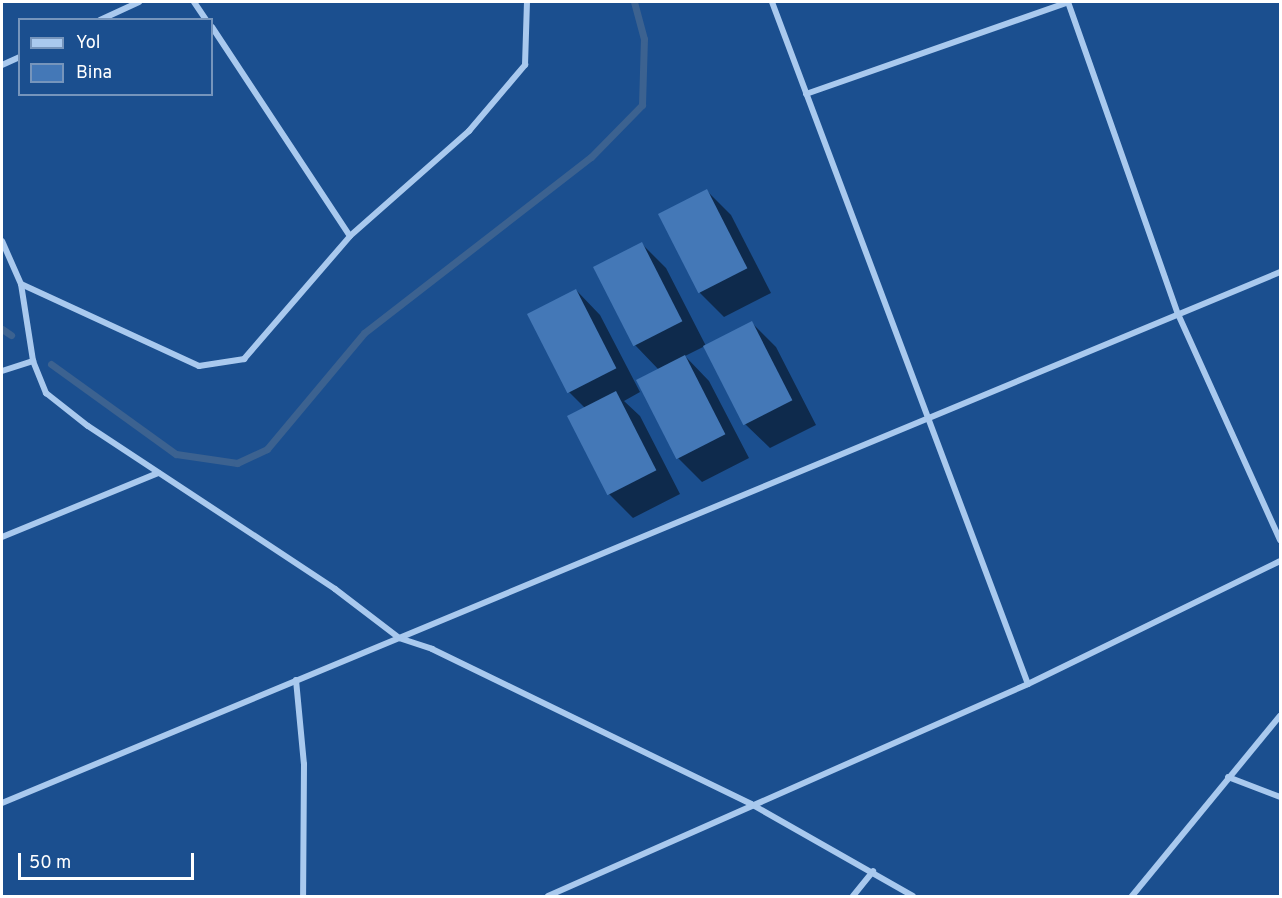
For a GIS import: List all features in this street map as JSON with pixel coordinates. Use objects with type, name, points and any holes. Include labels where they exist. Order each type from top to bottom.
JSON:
[{"type":"street","points":[[104,18],[138,2]]},
{"type":"street","points":[[194,2],[205,18]]},
{"type":"street","points":[[21,284],[199,366],[244,359],[350,236],[469,131],[525,65],[527,2]]},
{"type":"street","points":[[772,2],[1028,684]]},
{"type":"street","points":[[806,94],[1068,2],[1178,314],[1281,540]]},
{"type":"street","points":[[213,29],[350,236]]},
{"type":"street","points":[[2,65],[18,58]]},
{"type":"street","points":[[2,240],[21,284],[33,361],[46,393],[158,473],[399,638],[432,648],[751,804],[873,871],[912,897]]},
{"type":"street","points":[[2,260],[9,258]]},
{"type":"street","points":[[2,803],[1281,272]]},
{"type":"street","points":[[2,371],[33,361]]},
{"type":"street","points":[[2,537],[158,473]]},
{"type":"street","points":[[548,897],[751,804],[1028,684],[1281,561]]},
{"type":"street","points":[[296,680],[304,764],[303,897]]},
{"type":"street","points":[[1132,897],[1228,777],[1281,716]]},
{"type":"street","points":[[1228,777],[1281,797]]},
{"type":"street","points":[[853,897],[873,871]]},
{"type":"building","points":[[707,189],[747,268],[698,293],[658,214]]},
{"type":"building","points":[[642,242],[682,321],[633,346],[593,267]]},
{"type":"building","points":[[576,289],[616,368],[567,393],[527,314]]},
{"type":"building","points":[[752,321],[792,400],[743,425],[703,346]]},
{"type":"building","points":[[685,355],[725,434],[676,459],[636,380]]},
{"type":"building","points":[[616,391],[656,470],[607,495],[567,416]]},
{"type":"waterway","points":[[51,364],[176,454],[237,463],[267,449],[364,333],[591,157],[642,105],[644,39],[634,2]]},
{"type":"waterway","points":[[2,329],[11,335]]}]
